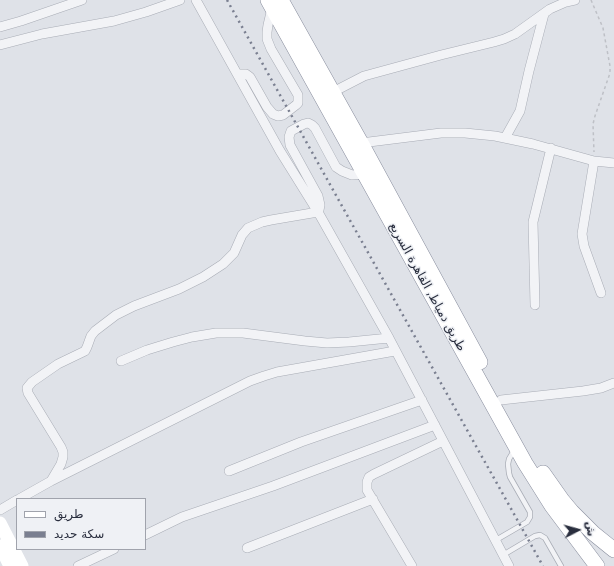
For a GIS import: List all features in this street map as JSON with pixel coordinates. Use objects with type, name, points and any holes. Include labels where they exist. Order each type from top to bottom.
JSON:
[{"type":"highway","name":"طريق دمياط, القاهرة السريع","points":[[274,3],[333,92],[534,458],[562,500],[583,524],[614,550]]},
{"type":"highway","name":"طريق دمياط, القاهرة السريع","points":[[274,3],[364,174],[516,447],[552,506],[597,566]]},
{"type":"main road","points":[[0,523],[22,566]]},
{"type":"main road","points":[[0,546],[10,566]]},
{"type":"street","points":[[0,27],[82,0]]},
{"type":"street","points":[[0,45],[42,34],[121,19],[180,0]]},
{"type":"street","points":[[196,0],[280,151],[318,212],[389,338],[509,566]]},
{"type":"street","points":[[333,92],[364,76],[504,39],[515,34],[558,5],[575,0]]},
{"type":"street","points":[[238,74],[246,74],[250,77],[267,107],[273,114],[278,116],[283,115],[298,103],[298,95],[271,49],[267,39],[268,25],[274,3]]},
{"type":"street","points":[[505,138],[520,111],[544,14]]},
{"type":"street","points":[[318,212],[320,205],[318,196],[290,145],[289,137],[291,131],[304,124],[308,123],[312,125],[336,167],[347,174],[364,174]]},
{"type":"street","points":[[361,143],[452,132],[465,132],[505,138],[551,148],[594,161],[614,163]]},
{"type":"street","points":[[535,305],[533,222],[551,148]]},
{"type":"street","points":[[594,161],[582,234],[584,246],[601,293]]},
{"type":"street","points":[[51,481],[61,464],[63,452],[28,393],[28,388],[32,382],[58,364],[85,351],[91,336],[95,331],[116,315],[134,306],[179,289],[223,264],[234,253],[242,235],[248,228],[262,222],[318,212]]},
{"type":"street","points":[[121,362],[146,350],[192,336],[216,333],[243,333],[327,343],[389,338]]},
{"type":"street","points":[[21,498],[51,481],[250,381],[278,372],[395,351]]},
{"type":"street","points":[[501,400],[583,391],[601,388],[614,383]]},
{"type":"street","points":[[229,471],[301,442],[422,400]]},
{"type":"street","points":[[146,534],[182,517],[280,483],[435,425]]},
{"type":"street","points":[[412,566],[367,490],[367,482],[369,477],[443,440]]},
{"type":"street","points":[[247,548],[373,499]]},
{"type":"street","points":[[0,510],[16,501]]},
{"type":"street","points":[[78,566],[112,550]]},
{"type":"lane","points":[[496,540],[527,522],[530,517],[530,512],[510,477],[508,468],[509,459],[516,447]]},
{"type":"lane","points":[[503,555],[535,536],[540,535],[545,538],[561,566]]},
{"type":"path","points":[[591,0],[602,28],[610,66],[609,76],[593,124],[594,161]]},
{"type":"railway","points":[[227,0],[543,566]]}]
